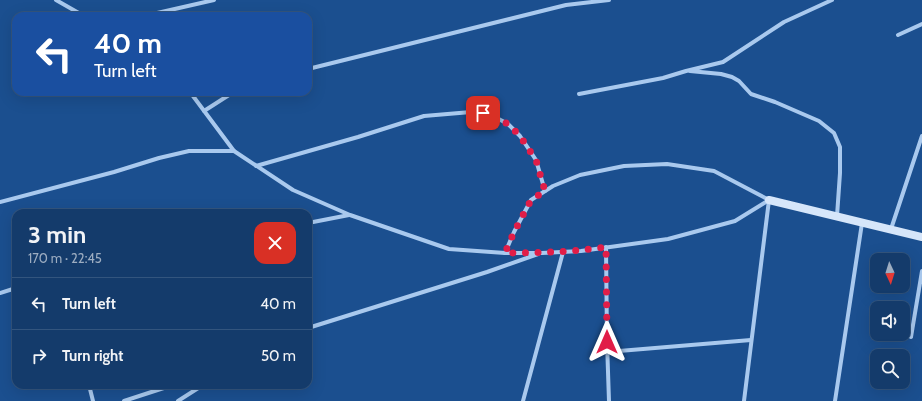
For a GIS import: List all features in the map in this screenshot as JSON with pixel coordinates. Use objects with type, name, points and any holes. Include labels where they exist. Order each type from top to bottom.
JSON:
[{"type":"main road","points":[[770,200],[922,237]]},
{"type":"street","points":[[56,0],[77,12]]},
{"type":"street","points":[[162,12],[214,0]]},
{"type":"street","points":[[312,68],[566,5],[608,0]]},
{"type":"street","points":[[579,94],[663,78],[723,62],[784,22],[832,0]]},
{"type":"street","points":[[898,35],[922,24]]},
{"type":"street","points":[[686,71],[721,74],[732,77],[739,81],[751,94],[775,102],[819,121],[834,132],[840,146],[837,216]]},
{"type":"street","points":[[193,96],[234,151],[293,190],[350,215],[449,248],[505,253],[542,253],[581,251],[668,239],[735,221],[770,200]]},
{"type":"street","points":[[204,111],[230,96]]},
{"type":"street","points":[[256,166],[358,137],[424,116],[471,112],[483,113],[508,124],[520,136],[536,160],[545,191]]},
{"type":"street","points":[[891,229],[922,136]]},
{"type":"street","points":[[0,202],[189,151],[234,151]]},
{"type":"street","points":[[505,253],[531,200],[554,186],[580,175],[624,166],[667,164],[714,171],[770,200]]},
{"type":"street","points":[[744,401],[770,200]]},
{"type":"street","points":[[312,222],[350,215]]},
{"type":"street","points":[[835,401],[862,223]]},
{"type":"street","points":[[606,247],[609,401]]},
{"type":"street","points":[[523,401],[563,252]]},
{"type":"street","points":[[312,327],[487,272],[542,253]]},
{"type":"street","points":[[911,337],[922,272]]},
{"type":"street","points":[[0,293],[12,289]]},
{"type":"street","points":[[607,352],[751,340]]},
{"type":"street","points":[[90,389],[93,401]]},
{"type":"street","points":[[124,401],[161,389]]},
{"type":"street","points":[[178,401],[197,389]]},
{"type":"route","points":[[483,113],[508,124],[520,136],[536,160],[545,191],[531,200],[505,253],[581,251],[606,247],[607,342]]}]
